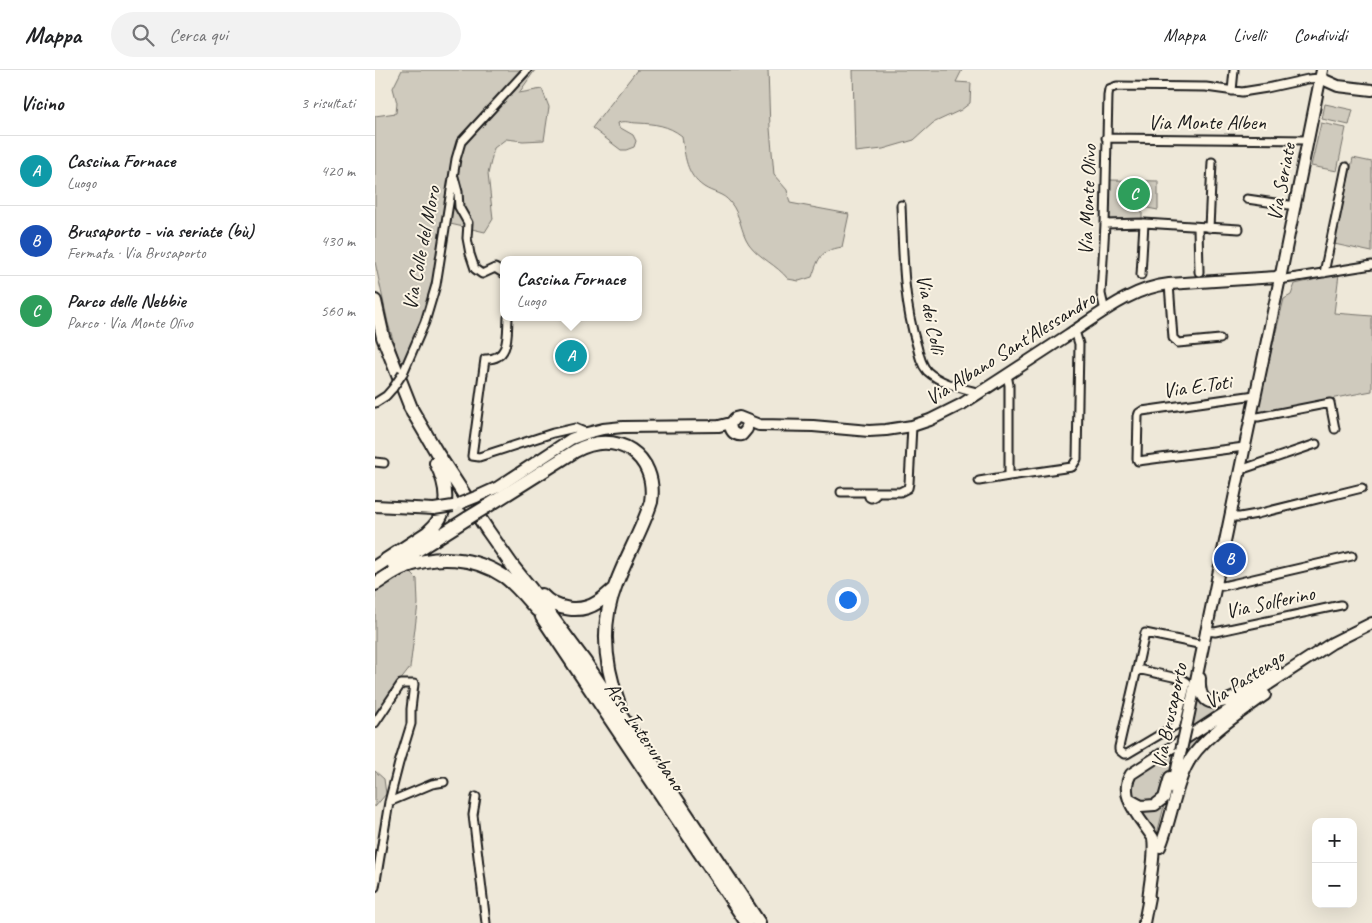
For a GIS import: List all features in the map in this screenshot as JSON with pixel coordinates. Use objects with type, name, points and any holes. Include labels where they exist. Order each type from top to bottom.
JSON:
[{"type":"highway","points":[[375,301],[383,337],[410,407],[443,477],[445,493],[444,511],[434,527],[375,567]]},
{"type":"highway","points":[[410,407],[437,453],[513,568],[531,589],[585,663],[675,798]]},
{"type":"highway","points":[[375,577],[585,446],[603,443],[615,444],[633,452],[642,459],[647,468],[653,494],[649,510],[614,588],[605,637],[606,660],[619,706],[669,781],[675,798]]},
{"type":"highway","points":[[488,531],[498,535],[534,587],[553,604],[570,609],[586,607],[599,602],[614,588]]},
{"type":"highway","points":[[375,584],[400,569],[425,560],[453,559],[478,564],[505,578],[537,610]]},
{"type":"highway","name":"Asse Interurbano","points":[[513,568],[537,610],[747,923]]},
{"type":"highway","name":"Asse Interurbano","points":[[675,798],[759,923]]},
{"type":"street","name":"Via Colle del Moro","points":[[375,403],[386,396],[403,373],[425,322],[436,285],[453,174],[461,142],[527,70]]},
{"type":"street","points":[[1234,70],[1232,91],[1253,90],[1321,74],[1338,86],[1372,90]]},
{"type":"street","name":"Via Seriate","points":[[1262,364],[1296,206],[1321,74]]},
{"type":"street","name":"Via Monte Olivo","points":[[1105,311],[1101,294],[1109,89],[1117,86],[1206,87],[1232,91]]},
{"type":"street","points":[[1317,98],[1338,86]]},
{"type":"street","name":"Via Monte Alben","points":[[1106,138],[1308,140]]},
{"type":"street","points":[[1209,228],[1212,162]]},
{"type":"street","points":[[1324,272],[1346,167]]},
{"type":"street","name":"Via Colle del Moro","points":[[453,174],[458,192],[459,207],[468,223],[467,238],[475,269],[482,274],[495,268],[500,271]]},
{"type":"street","points":[[1247,199],[1296,206]]},
{"type":"street","name":"Via dei Colli","points":[[901,206],[906,299],[913,334],[922,363],[925,369],[934,376],[951,384],[980,393]]},
{"type":"street","points":[[1105,224],[1144,223],[1239,229]]},
{"type":"street","points":[[1141,275],[1144,223]]},
{"type":"street","points":[[1198,227],[1199,272]]},
{"type":"street","points":[[1280,278],[1372,265]]},
{"type":"street","name":"Via Albano Sant'Alessandro","points":[[746,426],[813,426],[869,431],[912,426],[944,415],[1105,311],[1143,289],[1169,284],[1280,278]]},
{"type":"street","points":[[1169,284],[1173,338],[1178,343],[1220,339]]},
{"type":"street","points":[[508,321],[505,347],[502,354],[493,359],[485,359],[472,456],[479,457],[575,428],[587,433]]},
{"type":"street","points":[[979,481],[1066,469],[1071,467],[1077,459],[1079,344],[1075,331]]},
{"type":"street","name":"Via Brusaporto","points":[[1144,923],[1262,364]]},
{"type":"street","points":[[1007,375],[1009,385],[1009,476]]},
{"type":"street","name":"Via E.Toti","points":[[1244,447],[1138,461],[1138,416],[1142,411],[1255,395]]},
{"type":"street","points":[[1251,416],[1258,417],[1330,403],[1335,429]]},
{"type":"street","points":[[375,506],[434,509],[457,505],[498,487],[571,439],[603,429],[719,426],[731,427],[739,435],[746,426],[737,418],[731,427]]},
{"type":"street","points":[[841,492],[900,492],[907,488],[909,483],[912,426]]},
{"type":"street","points":[[1240,470],[1316,444]]},
{"type":"street","points":[[375,462],[384,463]]},
{"type":"street","points":[[1230,517],[1257,514],[1362,488]]},
{"type":"street","points":[[1216,584],[1223,586],[1353,556]]},
{"type":"street","name":"Via Solferino","points":[[1205,631],[1215,632],[1341,605]]},
{"type":"street","name":"Via Pastengo","points":[[1127,795],[1126,786],[1131,774],[1333,643],[1372,623]]},
{"type":"street","points":[[1137,670],[1183,679],[1187,682],[1176,725],[1124,754],[1121,753],[1119,747],[1145,634],[1202,648],[1199,686],[1207,700],[1217,704],[1235,697],[1275,673],[1304,662]]},
{"type":"street","points":[[1160,847],[1168,827],[1183,774],[1198,749],[1282,682],[1304,662]]},
{"type":"street","points":[[375,723],[401,684],[414,684],[411,724],[389,802],[375,887]]},
{"type":"street","points":[[1127,795],[1141,806],[1151,806],[1160,802],[1164,798],[1172,772],[1181,752]]},
{"type":"street","points":[[389,802],[432,784],[444,782]]},
{"type":"street","points":[[1127,795],[1153,838],[1148,902]]},
{"type":"street","points":[[476,797],[473,815],[486,923]]},
{"type":"shaded area","points":[[402,70],[535,70],[519,93],[542,89],[549,107],[544,140],[523,141],[506,139],[494,148],[488,174],[493,219],[485,232],[446,223],[427,311],[402,370],[388,323],[375,262],[375,116],[396,113],[397,103],[393,88]]},
{"type":"shaded area","points":[[637,70],[768,70],[774,175],[787,190],[790,203],[849,214],[842,247],[821,256],[812,277],[799,281],[788,279],[753,249],[746,239],[734,207],[730,202],[704,187],[693,177],[687,164],[682,136],[677,132],[656,125],[621,122],[618,123],[619,127],[633,135],[636,141],[634,147],[621,150],[592,128]]},
{"type":"shaded area","points":[[853,70],[962,70],[956,82],[971,83],[970,103],[961,110],[933,123],[914,140],[883,149],[855,152]]},
{"type":"shaded area","points":[[1325,104],[1353,110],[1349,125],[1322,119]]},
{"type":"shaded area","points":[[1321,123],[1346,128],[1337,171],[1311,166]]},
{"type":"shaded area","points":[[1353,158],[1372,162],[1372,252],[1334,244]]},
{"type":"shaded area","points":[[1110,180],[1158,181],[1158,210],[1142,207],[1142,221],[1109,221]]},
{"type":"shaded area","points":[[1339,274],[1334,313],[1372,316],[1372,391],[1256,413],[1284,299],[1291,295],[1295,284]]},
{"type":"shaded area","points":[[411,573],[417,579],[418,604],[410,668],[375,713],[375,591],[396,577]]},
{"type":"shaded area","points":[[1255,688],[1190,730],[1198,693],[1208,703]]},
{"type":"shaded area","points":[[1244,707],[1182,765],[1187,743]]},
{"type":"shaded area","points":[[1175,751],[1162,796],[1148,804],[1135,799],[1131,786],[1136,776]]},
{"type":"shaded area","points":[[375,771],[384,779],[386,794],[375,807]]},
{"type":"shaded area","points":[[1163,804],[1164,806],[1156,838],[1137,808]]},
{"type":"place","name":"Parco delle Nebbie","points":[[1134,194]]},
{"type":"place","name":"Cascina Fornace","points":[[571,356]]},
{"type":"place","name":"Brusaporto - via seriate (bù)","points":[[1230,559]]}]
